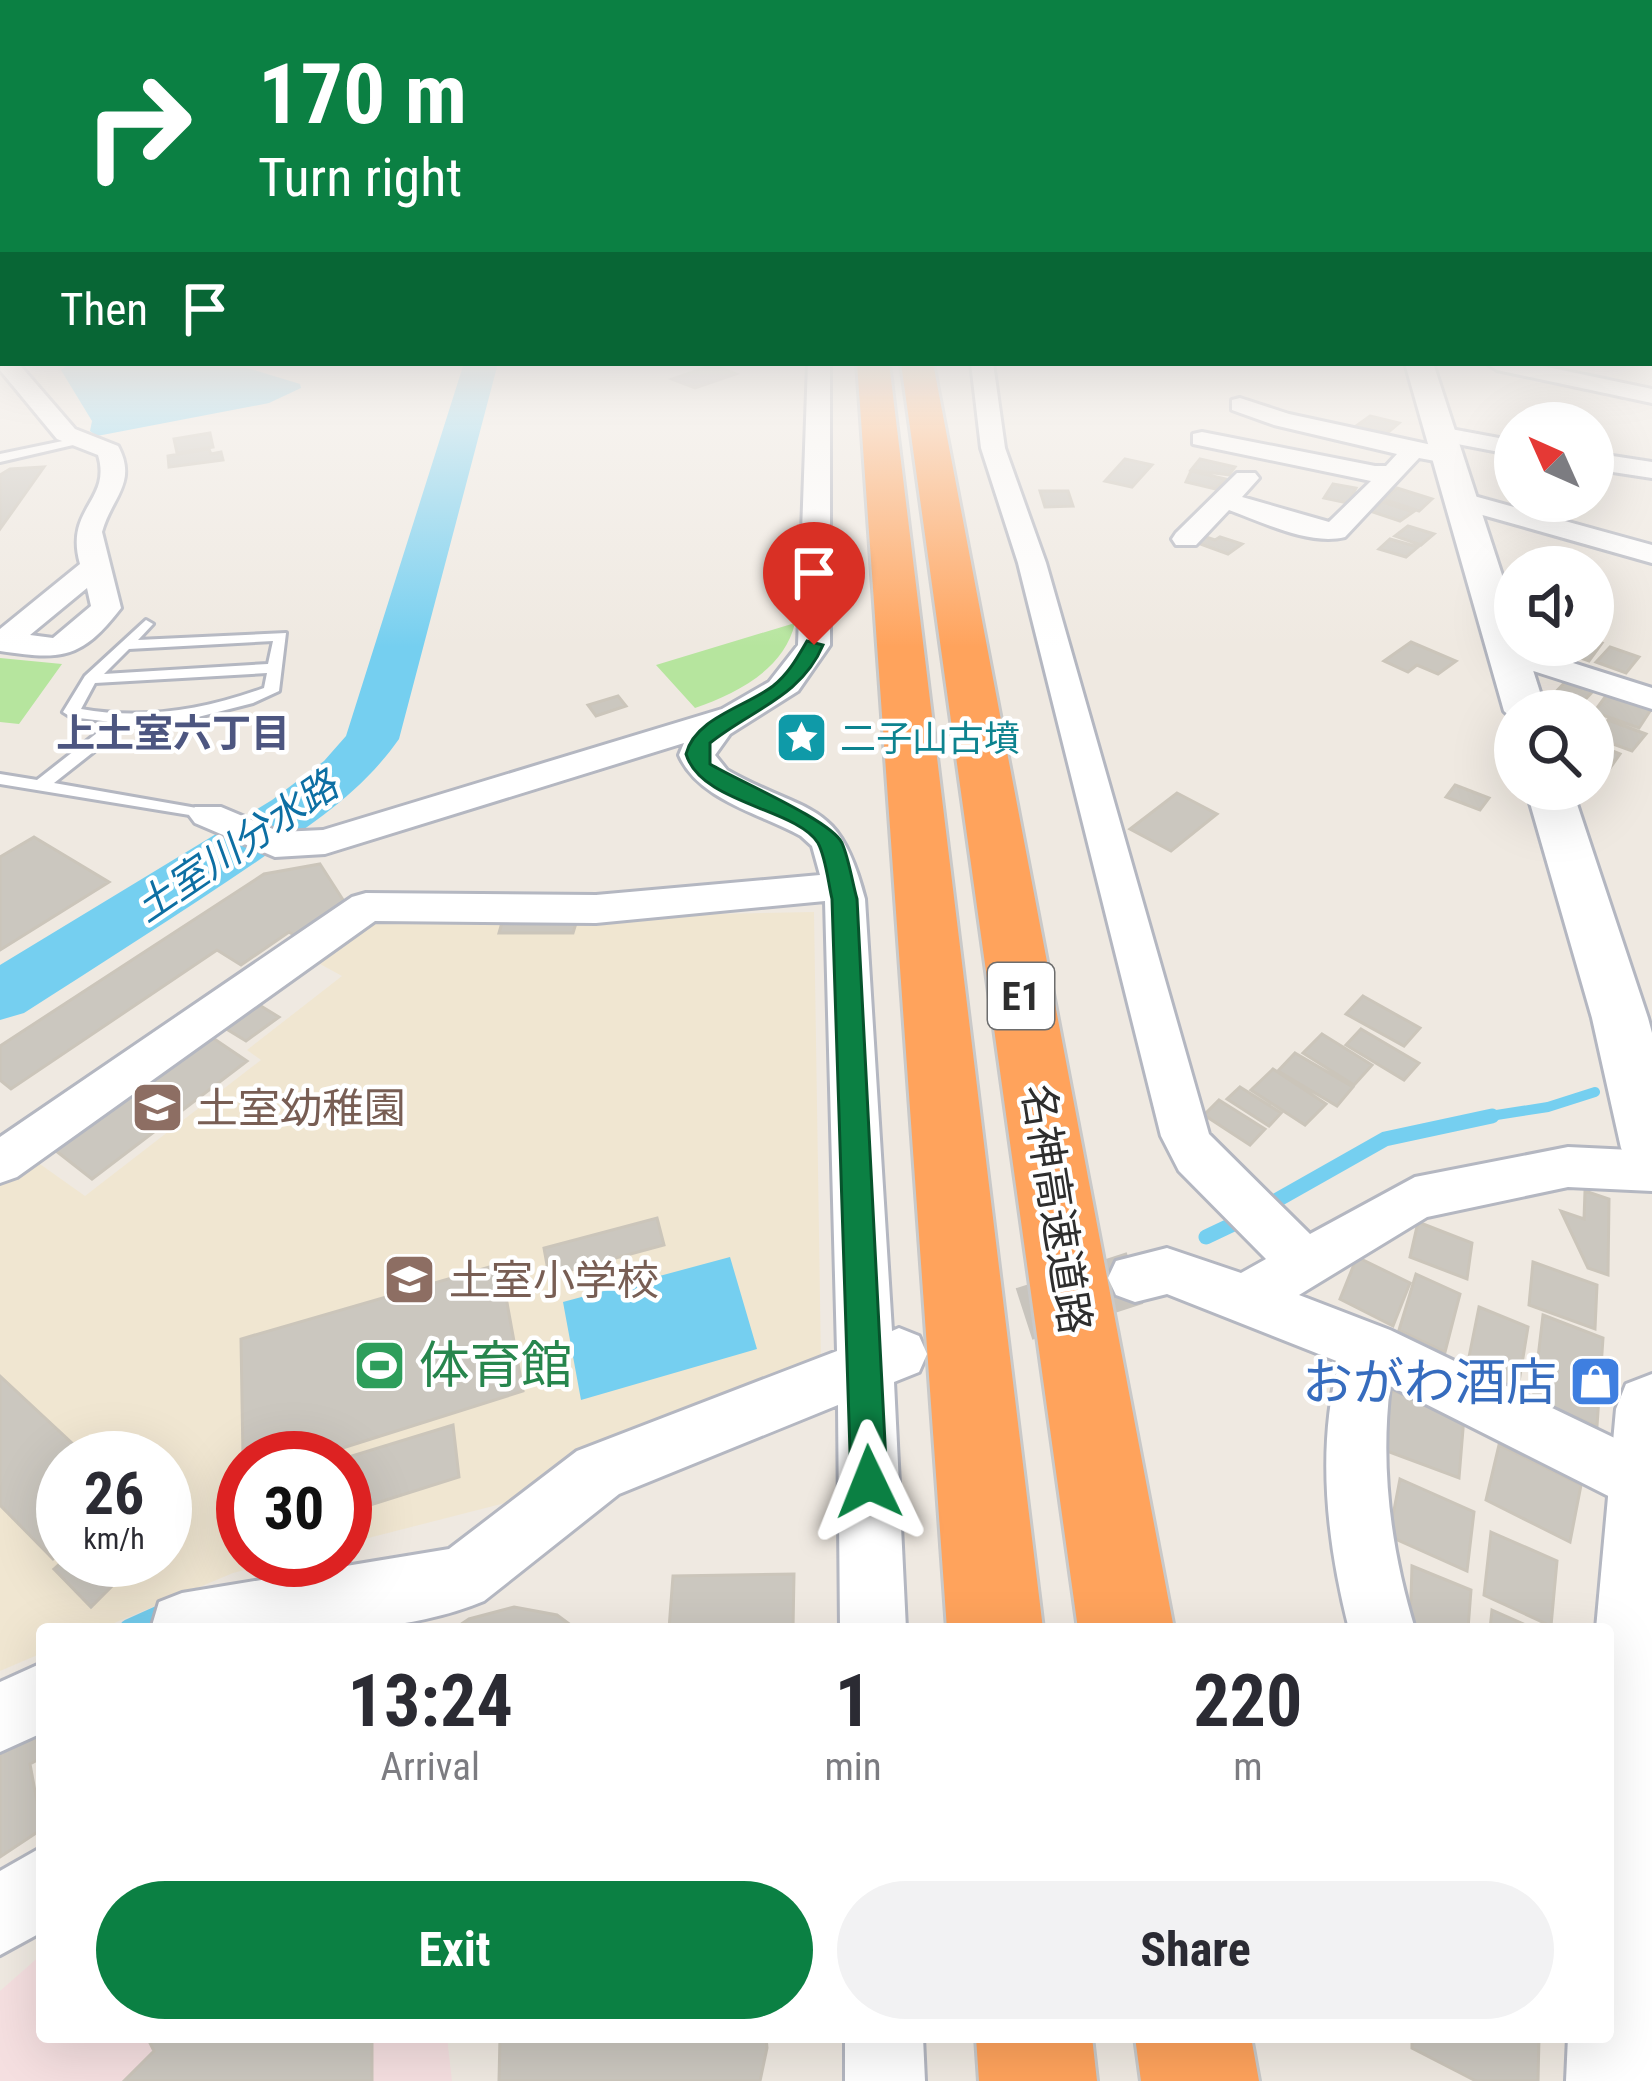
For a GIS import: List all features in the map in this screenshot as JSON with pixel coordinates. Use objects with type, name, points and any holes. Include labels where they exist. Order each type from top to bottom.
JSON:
[{"type":"highway","name":"E1","points":[[882,453],[994,1623]]},
{"type":"highway","name":"名神高速道路","points":[[932,453],[1125,1623]]},
{"type":"highway","points":[[1035,2043],[1038,2081]]},
{"type":"highway","points":[[1194,2043],[1200,2081]]},
{"type":"street","points":[[98,564],[90,551],[88,531],[111,493],[116,471],[111,453]]},
{"type":"street","points":[[817,453],[814,645],[805,665],[780,690],[700,741],[697,754],[700,767],[745,795],[816,828],[830,842],[841,886],[881,1359],[873,1623]]},
{"type":"street","points":[[996,453],[1032,563],[1185,1136],[1196,1157],[1301,1258]]},
{"type":"street","points":[[1186,539],[1234,494],[1259,453]]},
{"type":"street","points":[[1271,453],[1376,474],[1394,473]]},
{"type":"street","points":[[1234,494],[1284,521],[1335,531],[1394,473],[1423,453]]},
{"type":"street","points":[[1437,453],[1462,501],[1494,608]]},
{"type":"street","points":[[1614,464],[1652,470]]},
{"type":"street","points":[[1462,501],[1652,554]]},
{"type":"street","points":[[1550,666],[1652,699]]},
{"type":"street","points":[[208,815],[275,845],[325,842],[736,716]]},
{"type":"street","points":[[1556,810],[1620,1018],[1652,1148]]},
{"type":"street","points":[[0,1163],[366,908],[596,909],[841,886]]},
{"type":"street","points":[[1245,1299],[1301,1258],[1415,1198],[1568,1167],[1652,1171]]},
{"type":"street","points":[[1135,1278],[1167,1270],[1651,1461],[1617,1798],[1618,2081]]},
{"type":"street","points":[[1370,1348],[1359,1383],[1360,1531],[1381,1623]]},
{"type":"street","points":[[209,1623],[462,1579],[598,1472],[881,1359]]},
{"type":"street","points":[[0,1718],[36,1700]]},
{"type":"street","points":[[0,1918],[36,1889]]},
{"type":"street","points":[[884,2043],[885,2081]]},
{"type":"lane","points":[[125,645],[281,636],[271,691],[223,710],[98,718],[71,712],[90,679],[146,624]]},
{"type":"lane","points":[[90,679],[275,668]]},
{"type":"lane","points":[[40,786],[129,716]]},
{"type":"lane","points":[[0,779],[208,815]]},
{"type":"shaded area","name":"土室小学校","points":[[814,912],[821,1363],[532,1496],[372,1537],[372,1431],[216,1431],[216,1580],[114,1623],[36,1623],[36,1656],[0,1671],[0,1179],[30,1157],[85,1196],[261,1060],[247,1050],[342,976],[311,959],[364,920]]},
{"type":"shaded area","points":[[36,1959],[36,2043],[448,2043],[452,2081],[0,2081],[0,1991]]},
{"type":"green space","points":[[795,623],[770,667],[742,687],[695,708],[656,665]]},
{"type":"green space","points":[[0,658],[62,664],[19,724],[0,722]]},
{"type":"water","points":[[730,1257],[757,1349],[581,1400],[563,1302]]},
{"type":"building","points":[[221,453],[223,460],[169,467],[168,456]]},
{"type":"building","points":[[1125,459],[1152,465],[1132,487],[1105,481]]},
{"type":"building","points":[[1200,459],[1235,467],[1229,475],[1191,470]]},
{"type":"building","points":[[44,467],[0,529],[0,475],[10,469]]},
{"type":"building","points":[[1191,471],[1225,479],[1216,489],[1186,482]]},
{"type":"building","points":[[1333,484],[1356,488],[1348,503],[1324,498]]},
{"type":"building","points":[[1397,488],[1432,499],[1419,511],[1383,499]]},
{"type":"building","points":[[1040,491],[1068,491],[1073,506],[1045,507]]},
{"type":"building","points":[[1383,502],[1413,512],[1400,521],[1370,511]]},
{"type":"building","points":[[1408,526],[1434,534],[1421,545],[1395,536]]},
{"type":"building","points":[[1203,536],[1242,544],[1228,554],[1195,542]]},
{"type":"building","points":[[1390,539],[1418,547],[1406,557],[1379,549]]},
{"type":"building","points":[[1411,642],[1456,661],[1438,674],[1417,665],[1408,672],[1384,661]]},
{"type":"building","points":[[1614,648],[1639,657],[1626,673],[1607,666],[1614,666]]},
{"type":"building","points":[[1568,679],[1595,689],[1594,690],[1558,690]]},
{"type":"building","points":[[1614,695],[1652,708],[1639,728],[1614,719]]},
{"type":"building","points":[[618,696],[626,706],[596,716],[588,705]]},
{"type":"building","points":[[1614,722],[1646,734],[1632,751],[1614,744]]},
{"type":"building","points":[[1455,785],[1489,798],[1480,810],[1446,797]]},
{"type":"building","points":[[1177,793],[1217,814],[1171,851],[1130,829]]},
{"type":"building","points":[[34,837],[109,882],[0,950],[0,857]]},
{"type":"building","points":[[320,864],[347,906],[300,939],[289,932],[241,965],[217,950],[11,1089],[0,1080],[0,1046],[264,874]]},
{"type":"building","points":[[503,919],[577,920],[573,933],[499,933]]},
{"type":"building","points":[[1363,996],[1420,1028],[1404,1046],[1346,1014]]},
{"type":"building","points":[[256,1003],[279,1017],[246,1041],[223,1027]]},
{"type":"building","points":[[1361,1029],[1419,1063],[1404,1080],[1346,1045]]},
{"type":"building","points":[[207,1034],[247,1061],[92,1179],[51,1147]]},
{"type":"building","points":[[1322,1034],[1372,1065],[1354,1085],[1303,1053]]},
{"type":"building","points":[[1295,1053],[1353,1087],[1337,1106],[1278,1071]]},
{"type":"building","points":[[1273,1069],[1326,1104],[1305,1125],[1251,1090]]},
{"type":"building","points":[[1240,1087],[1281,1113],[1269,1126],[1227,1099]]},
{"type":"building","points":[[1219,1100],[1265,1129],[1250,1145],[1204,1115]]},
{"type":"building","points":[[1585,1191],[1609,1199],[1608,1275],[1588,1268],[1561,1211],[1584,1219]]},
{"type":"building","points":[[657,1218],[664,1245],[549,1276],[544,1248]]},
{"type":"building","points":[[1418,1222],[1472,1243],[1467,1279],[1410,1257]]},
{"type":"building","points":[[1357,1257],[1410,1283],[1393,1326],[1340,1299]]},
{"type":"building","points":[[1533,1262],[1597,1285],[1595,1329],[1529,1305]]},
{"type":"building","name":"体育館","points":[[500,1264],[523,1391],[372,1439],[372,1431],[243,1431],[241,1339]]},
{"type":"building","points":[[1416,1274],[1460,1294],[1445,1352],[1399,1330]]},
{"type":"building","points":[[1479,1307],[1528,1327],[1518,1388],[1467,1367]]},
{"type":"building","points":[[1543,1315],[1603,1338],[1597,1426],[1533,1400]]},
{"type":"building","points":[[0,1376],[59,1431],[36,1431],[36,1542],[0,1505]]},
{"type":"building","points":[[1391,1390],[1464,1417],[1459,1478],[1384,1450]]},
{"type":"building","points":[[453,1425],[459,1477],[372,1504],[372,1450]]},
{"type":"building","points":[[1499,1445],[1581,1485],[1570,1542],[1486,1500]]},
{"type":"building","points":[[1400,1479],[1474,1512],[1467,1571],[1389,1536]]},
{"type":"building","points":[[1491,1532],[1557,1561],[1551,1623],[1484,1595]]},
{"type":"building","points":[[1412,1566],[1471,1590],[1468,1623],[1410,1623]]},
{"type":"building","points":[[794,1574],[793,1623],[669,1623],[673,1576]]},
{"type":"building","points":[[72,1587],[111,1587],[91,1607]]},
{"type":"building","points":[[514,1607],[557,1615],[568,1623],[463,1623]]},
{"type":"building","points":[[1492,1610],[1521,1623],[1491,1623]]},
{"type":"building","points":[[33,1726],[36,1761],[30,1764],[36,1833],[0,1857],[0,1747]]},
{"type":"building","points":[[150,2043],[372,2043],[372,2081],[124,2081],[154,2051]]},
{"type":"building","points":[[500,2043],[767,2043],[760,2081],[499,2081]]},
{"type":"building","points":[[1412,2043],[1539,2043],[1538,2081],[1476,2081],[1412,2048]]},
{"type":"waterway","name":"土室川分水路","points":[[0,996],[310,800],[358,757],[372,739],[455,453]]},
{"type":"waterway","points":[[1471,1119],[1548,1107],[1595,1092]]},
{"type":"waterway","points":[[1270,1204],[1385,1139],[1492,1116]]},
{"type":"waterway","points":[[1206,1237],[1244,1219]]},
{"type":"waterway","points":[[142,1623],[169,1611]]},
{"type":"tunnel","points":[[947,1339],[1135,1278]]},
{"type":"place","name":"二子山古墳","points":[[801,738]]},
{"type":"place","name":"土室幼稚園","points":[[157,1108]]},
{"type":"place","name":"土室小学校","points":[[410,1280]]},
{"type":"place","name":"体育館","points":[[380,1365]]},
{"type":"place","name":"おがわ酒店","points":[[1596,1382]]},
{"type":"district","name":"上土室六丁目","points":[[173,733]]},
{"type":"route","points":[[814,645],[805,665],[780,690],[712,731],[700,741],[697,754],[700,767],[745,795],[816,828],[830,842],[844,899],[869,1482]]}]
